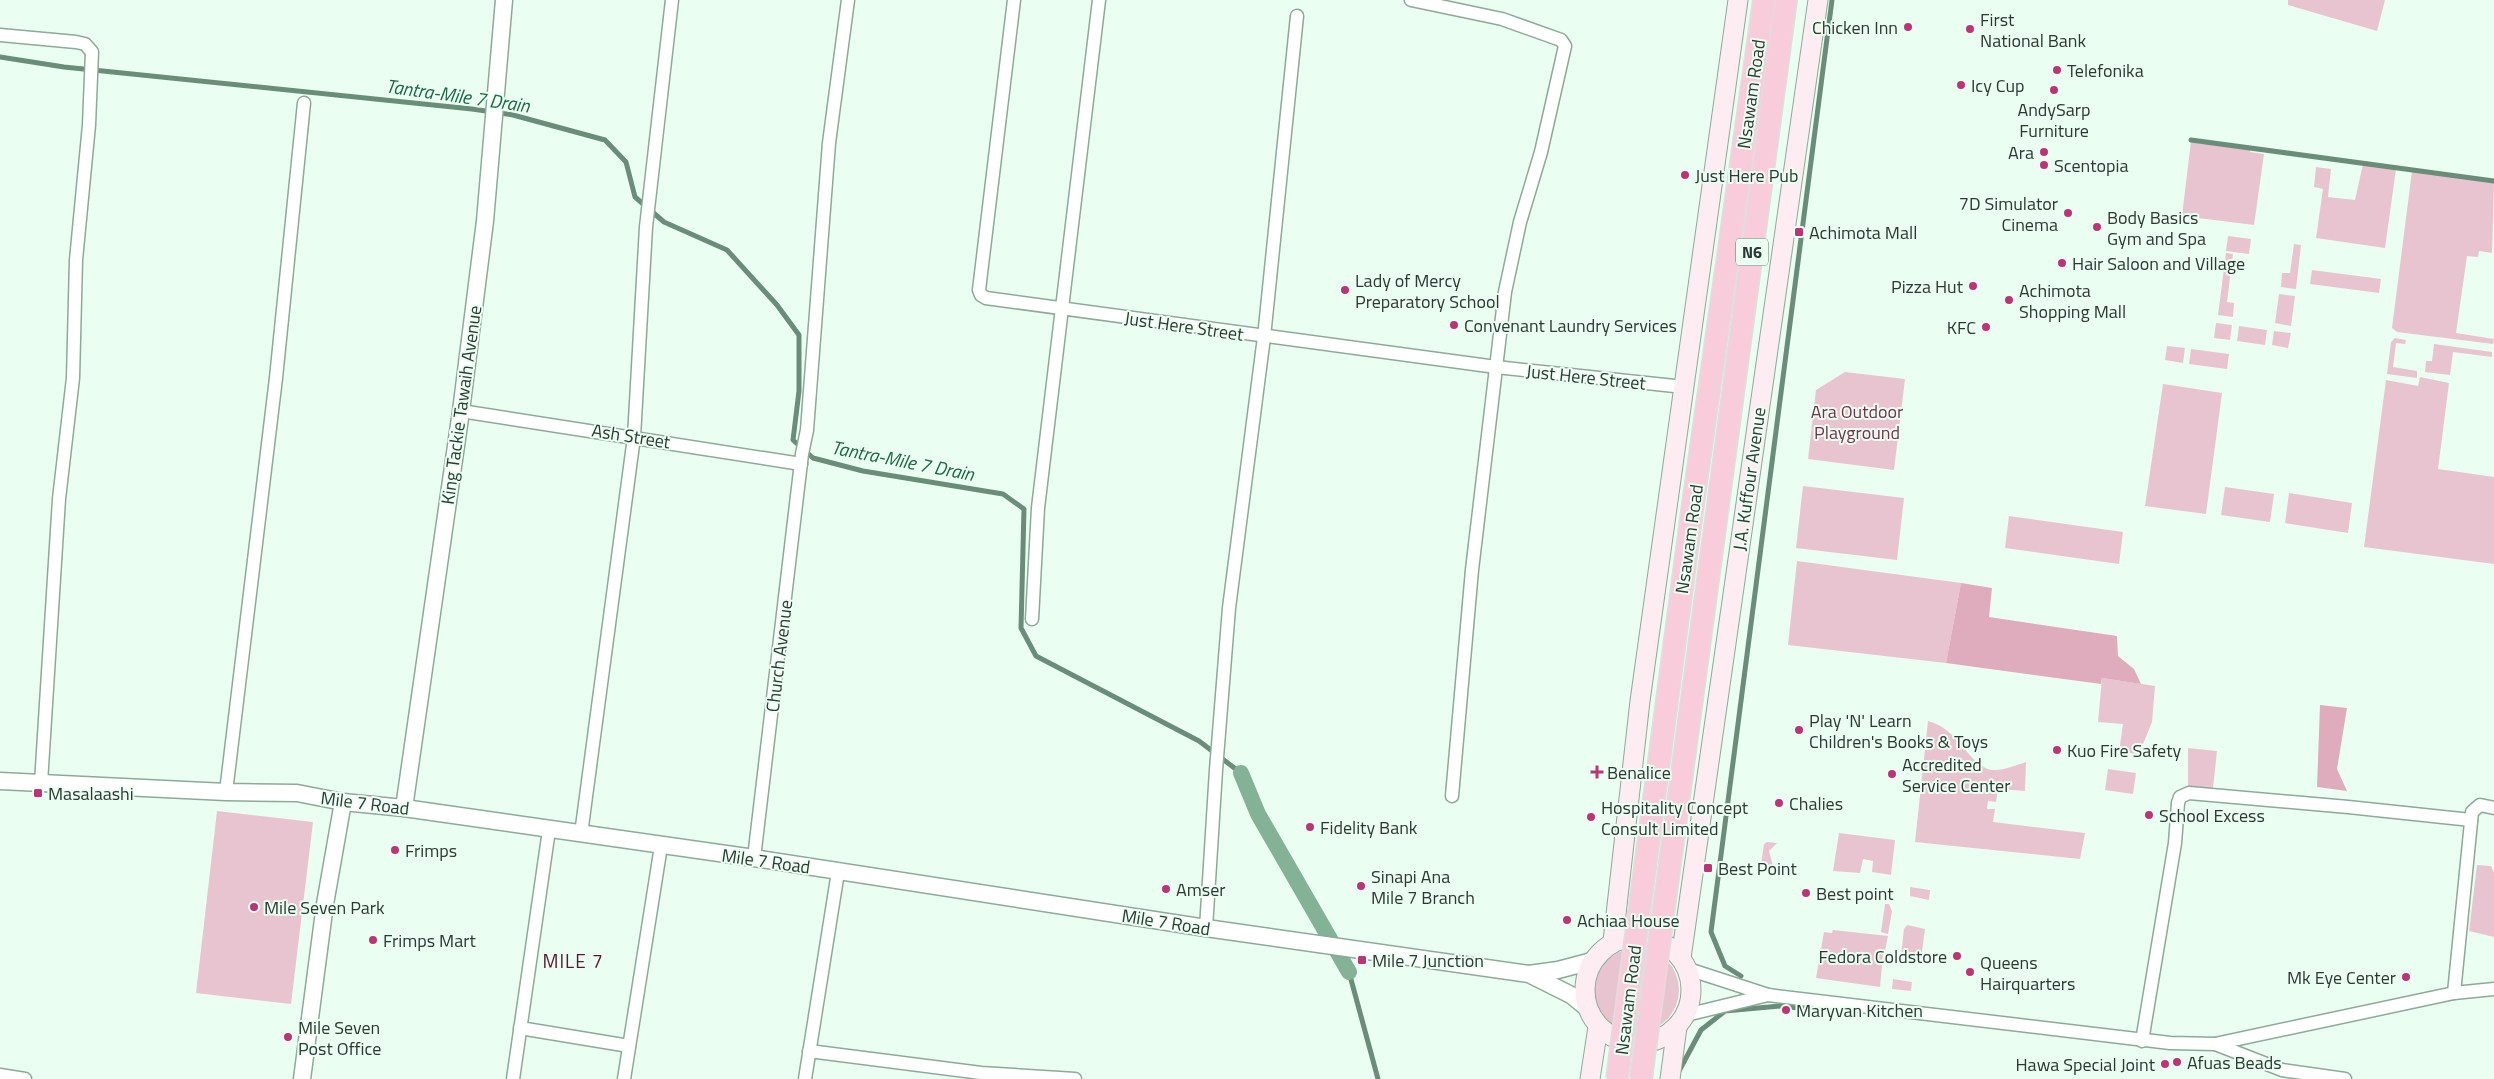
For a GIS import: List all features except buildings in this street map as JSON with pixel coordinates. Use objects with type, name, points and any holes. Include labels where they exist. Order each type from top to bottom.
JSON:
[{"type":"highway","name":"Nsawam Road","points":[[1617,1079],[1693,504],[1764,0]]},
{"type":"highway","name":"Nsawam Road","points":[[1641,1079],[1786,0]]},
{"type":"main road","points":[[1613,941],[1640,701],[1738,0]]},
{"type":"main road","name":"J.A. Kuffour Avenue","points":[[1685,963],[1818,0]]},
{"type":"main road","points":[[1670,1079],[1682,1021],[1692,988],[1685,963],[1662,941],[1638,936],[1613,941],[1592,961],[1584,984],[1587,1008],[1598,1027],[1623,1042],[1652,1042],[1682,1021]]},
{"type":"main road","points":[[1590,1079],[1598,1027]]},
{"type":"street","name":"King Tackie Tawaih Avenue","points":[[404,808],[461,411],[485,221],[494,94],[504,0]]},
{"type":"street","points":[[581,834],[634,436],[646,227],[672,0]]},
{"type":"street","name":"Church Avenue","points":[[754,858],[801,459],[807,430],[829,143],[848,0]]},
{"type":"street","name":"Just Here Street","points":[[1014,0],[980,290],[981,295],[986,298],[1496,367],[1684,387]]},
{"type":"street","points":[[1032,619],[1038,508],[1099,0]]},
{"type":"street","points":[[1410,0],[1502,20],[1561,40],[1565,46],[1541,152],[1520,222],[1505,292],[1472,570],[1452,796]]},
{"type":"street","points":[[1206,928],[1229,608],[1264,337],[1297,16]]},
{"type":"street","points":[[0,35],[76,42],[85,44],[92,52],[89,125],[76,260],[73,378],[59,499],[41,783]]},
{"type":"street","points":[[226,792],[274,397],[304,102]]},
{"type":"street","name":"Ash Street","points":[[461,411],[801,459]]},
{"type":"street","name":"Mile 7 Road","points":[[0,781],[226,792],[297,793],[343,802],[404,808],[754,858],[1206,928],[1529,974]]},
{"type":"street","points":[[2142,1040],[2175,843],[2178,803],[2182,795],[2189,793],[2299,802],[2471,820]]},
{"type":"street","points":[[302,1079],[325,904],[343,802]]},
{"type":"street","points":[[2454,993],[2472,812],[2480,805],[2494,808]]},
{"type":"street","points":[[513,1079],[549,830]]},
{"type":"street","points":[[624,1079],[661,846]]},
{"type":"street","points":[[805,1079],[838,872]]},
{"type":"street","points":[[1529,974],[1558,970],[1592,961]]},
{"type":"street","points":[[1685,963],[1768,995],[2052,1027],[2142,1040],[2215,1044],[2454,993],[2494,989]]},
{"type":"street","points":[[1529,974],[1571,995],[1587,1008]]},
{"type":"street","points":[[1682,1021],[1768,995]]},
{"type":"street","points":[[520,1028],[629,1046]]},
{"type":"street","points":[[2215,1044],[2282,1070],[2345,1079]]},
{"type":"street","points":[[809,1051],[982,1073],[1075,1079]]},
{"type":"street","points":[[0,1076],[26,1079]]},
{"type":"green space","points":[[2288,0],[2385,0],[2377,31],[2288,5]]},
{"type":"green space","points":[[2191,141],[2250,148],[2250,152],[2264,154],[2254,225],[2182,216]]},
{"type":"green space","points":[[2363,164],[2396,169],[2385,248],[2316,238],[2323,189],[2314,187],[2316,167],[2331,169],[2328,197],[2355,200]]},
{"type":"green space","points":[[2412,171],[2494,183],[2492,253],[2479,251],[2478,257],[2467,256],[2456,333],[2494,339],[2493,344],[2397,332],[2392,328]]},
{"type":"green space","points":[[2228,236],[2251,239],[2249,254],[2226,251]]},
{"type":"green space","points":[[2294,244],[2301,245],[2296,289],[2281,287],[2282,273],[2290,273]]},
{"type":"green space","points":[[2226,253],[2233,254],[2227,302],[2234,303],[2233,317],[2218,315]]},
{"type":"green space","points":[[2312,270],[2381,279],[2379,293],[2310,284]]},
{"type":"green space","points":[[2279,294],[2295,296],[2291,326],[2275,323]]},
{"type":"green space","points":[[2216,323],[2232,325],[2230,340],[2214,338]]},
{"type":"green space","points":[[2239,326],[2267,330],[2265,345],[2237,341]]},
{"type":"green space","points":[[2274,331],[2291,333],[2288,348],[2272,345]]},
{"type":"green space","points":[[2395,338],[2406,340],[2405,344],[2396,343],[2393,367],[2417,371],[2417,378],[2387,374],[2391,342]]},
{"type":"green space","points":[[2434,344],[2492,352],[2492,357],[2453,352],[2450,375],[2425,372],[2426,361],[2432,361]]},
{"type":"green space","points":[[2167,346],[2185,348],[2183,363],[2165,360]]},
{"type":"green space","points":[[2191,349],[2229,354],[2227,369],[2189,364]]},
{"type":"green space","name":"Ara Outdoor Playground","points":[[1845,372],[1905,379],[1894,470],[1808,459],[1816,390]]},
{"type":"green space","points":[[2420,377],[2449,383],[2438,469],[2494,477],[2494,564],[2364,547],[2386,380],[2418,386]]},
{"type":"green space","points":[[2163,384],[2222,393],[2206,514],[2145,506]]},
{"type":"green space","points":[[1803,486],[1904,498],[1897,560],[1796,548]]},
{"type":"green space","points":[[2225,487],[2274,494],[2270,522],[2221,515]]},
{"type":"green space","points":[[2289,493],[2352,503],[2348,533],[2285,523]]},
{"type":"green space","points":[[2009,516],[2123,532],[2119,564],[2005,548]]},
{"type":"green space","points":[[1797,561],[1961,583],[1946,663],[1788,645]]},
{"type":"green space","points":[[2102,678],[2155,686],[2152,722],[2139,754],[2119,752],[2123,724],[2098,722]]},
{"type":"green space","points":[[1928,721],[1939,725],[1948,732],[1984,767],[1992,770],[2001,770],[2026,762],[2025,791],[1998,789],[1996,802],[1988,801],[1987,809],[1995,809],[1993,822],[2085,833],[2080,859],[1915,842]]},
{"type":"green space","points":[[2188,748],[2217,751],[2213,788],[2188,786]]},
{"type":"green space","points":[[2108,769],[2136,773],[2133,794],[2105,790]]},
{"type":"green space","name":"Mile Seven Park","points":[[217,811],[313,822],[291,1004],[196,993]]},
{"type":"green space","points":[[1839,833],[1895,840],[1891,875],[1872,872],[1873,861],[1863,859],[1860,873],[1833,871]]},
{"type":"green space","points":[[1767,842],[1777,843],[1769,851],[1773,866],[1761,864],[1764,844]]},
{"type":"green space","points":[[2477,865],[2491,866],[2494,873],[2494,937],[2469,931]]},
{"type":"green space","points":[[1910,887],[1930,890],[1929,900],[1910,896]]},
{"type":"green space","points":[[1885,904],[1889,904],[1892,911],[1888,934],[1881,932]]},
{"type":"green space","points":[[1907,925],[1925,929],[1921,959],[1903,957],[1901,955],[1904,929]]},
{"type":"green space","points":[[1833,930],[1888,936],[1883,954],[1880,987],[1816,978],[1824,932],[1832,933]]},
{"type":"green space","points":[[1629,948],[1645,948],[1661,955],[1672,966],[1679,982],[1676,1006],[1667,1020],[1661,1025],[1645,1032],[1629,1032],[1613,1025],[1602,1014],[1595,998],[1595,982],[1602,966],[1613,955]]},
{"type":"green space","points":[[1893,979],[1912,982],[1911,991],[1892,989]]},
{"type":"shaded area","points":[[1961,583],[1992,588],[1989,617],[2117,636],[2118,656],[2134,669],[2141,684],[2102,678],[2101,684],[1946,663]]},
{"type":"shaded area","points":[[2320,705],[2347,708],[2337,769],[2347,791],[2317,787]]},
{"type":"waterway","points":[[1741,976],[1725,966],[1711,932],[1832,0]]},
{"type":"waterway","name":"Tantra-Mile 7 Drain","points":[[0,57],[64,67],[472,109],[513,115],[605,140],[626,162],[635,197],[664,222],[727,250],[777,305],[799,335],[799,391],[793,440],[813,458],[863,471],[1003,494],[1024,509],[1021,628],[1036,656],[1199,741],[1241,773]]},
{"type":"waterway","points":[[2191,140],[2494,181]]},
{"type":"waterway","points":[[1241,773],[1258,814],[1349,972]]},
{"type":"waterway","points":[[1349,972],[1378,1079]]},
{"type":"waterway","points":[[1679,1071],[1701,1030],[1725,1011],[1780,1006],[1808,1009]]},
{"type":"place","name":"Chicken Inn","points":[[1908,27]]},
{"type":"place","name":"First National Bank","points":[[1970,29]]},
{"type":"place","name":"Telefonika","points":[[2057,70]]},
{"type":"place","name":"Icy Cup","points":[[1961,85]]},
{"type":"place","name":"AndySarp Furniture","points":[[2054,90]]},
{"type":"place","name":"Ara","points":[[2044,152]]},
{"type":"place","name":"Scentopia","points":[[2044,165]]},
{"type":"place","name":"Just Here Pub","points":[[1685,175]]},
{"type":"place","name":"7D Simulator Cinema","points":[[2068,213]]},
{"type":"place","name":"Body Basics Gym and Spa","points":[[2097,227]]},
{"type":"place","name":"Achimota Mall","points":[[1799,232]]},
{"type":"place","name":"Hair Saloon and Village","points":[[2062,263]]},
{"type":"place","name":"Pizza Hut","points":[[1973,286]]},
{"type":"place","name":"Lady of Mercy Preparatory School","points":[[1345,290]]},
{"type":"place","name":"Achimota Shopping Mall","points":[[2009,300]]},
{"type":"place","name":"Convenant Laundry Services","points":[[1454,325]]},
{"type":"place","name":"KFC","points":[[1986,327]]},
{"type":"place","name":"Play 'N' Learn Children's Books & Toys","points":[[1799,730]]},
{"type":"place","name":"Kuo Fire Safety","points":[[2057,750]]},
{"type":"place","name":"Benalice","points":[[1597,772]]},
{"type":"place","name":"Accredited Service Center","points":[[1892,774]]},
{"type":"place","name":"Masalaashi","points":[[38,793]]},
{"type":"place","name":"Chalies","points":[[1779,803]]},
{"type":"place","name":"School Excess","points":[[2149,815]]},
{"type":"place","name":"Hospitality Concept Consult Limited","points":[[1591,817]]},
{"type":"place","name":"Fidelity Bank","points":[[1310,827]]},
{"type":"place","name":"Frimps","points":[[395,850]]},
{"type":"place","name":"Best Point","points":[[1708,868]]},
{"type":"place","name":"Sinapi Ana Mile 7 Branch","points":[[1361,886]]},
{"type":"place","name":"Amser","points":[[1166,889]]},
{"type":"place","name":"Best point","points":[[1806,893]]},
{"type":"place","name":"Mile Seven Park","points":[[254,907]]},
{"type":"place","name":"Achiaa House","points":[[1567,920]]},
{"type":"place","name":"Frimps Mart","points":[[373,940]]},
{"type":"place","name":"Fedora Coldstore","points":[[1957,956]]},
{"type":"place","name":"Mile 7 Junction","points":[[1362,960]]},
{"type":"place","name":"Queens Hairquarters","points":[[1970,972]]},
{"type":"place","name":"Mk Eye Center","points":[[2406,977]]},
{"type":"place","name":"Maryvan Kitchen","points":[[1786,1010]]},
{"type":"place","name":"Mile Seven Post Office","points":[[288,1037]]},
{"type":"place","name":"Afuas Beads","points":[[2177,1062]]},
{"type":"place","name":"Hawa Special Joint","points":[[2165,1064]]},
{"type":"district","name":"MILE 7","points":[[573,960]]}]
